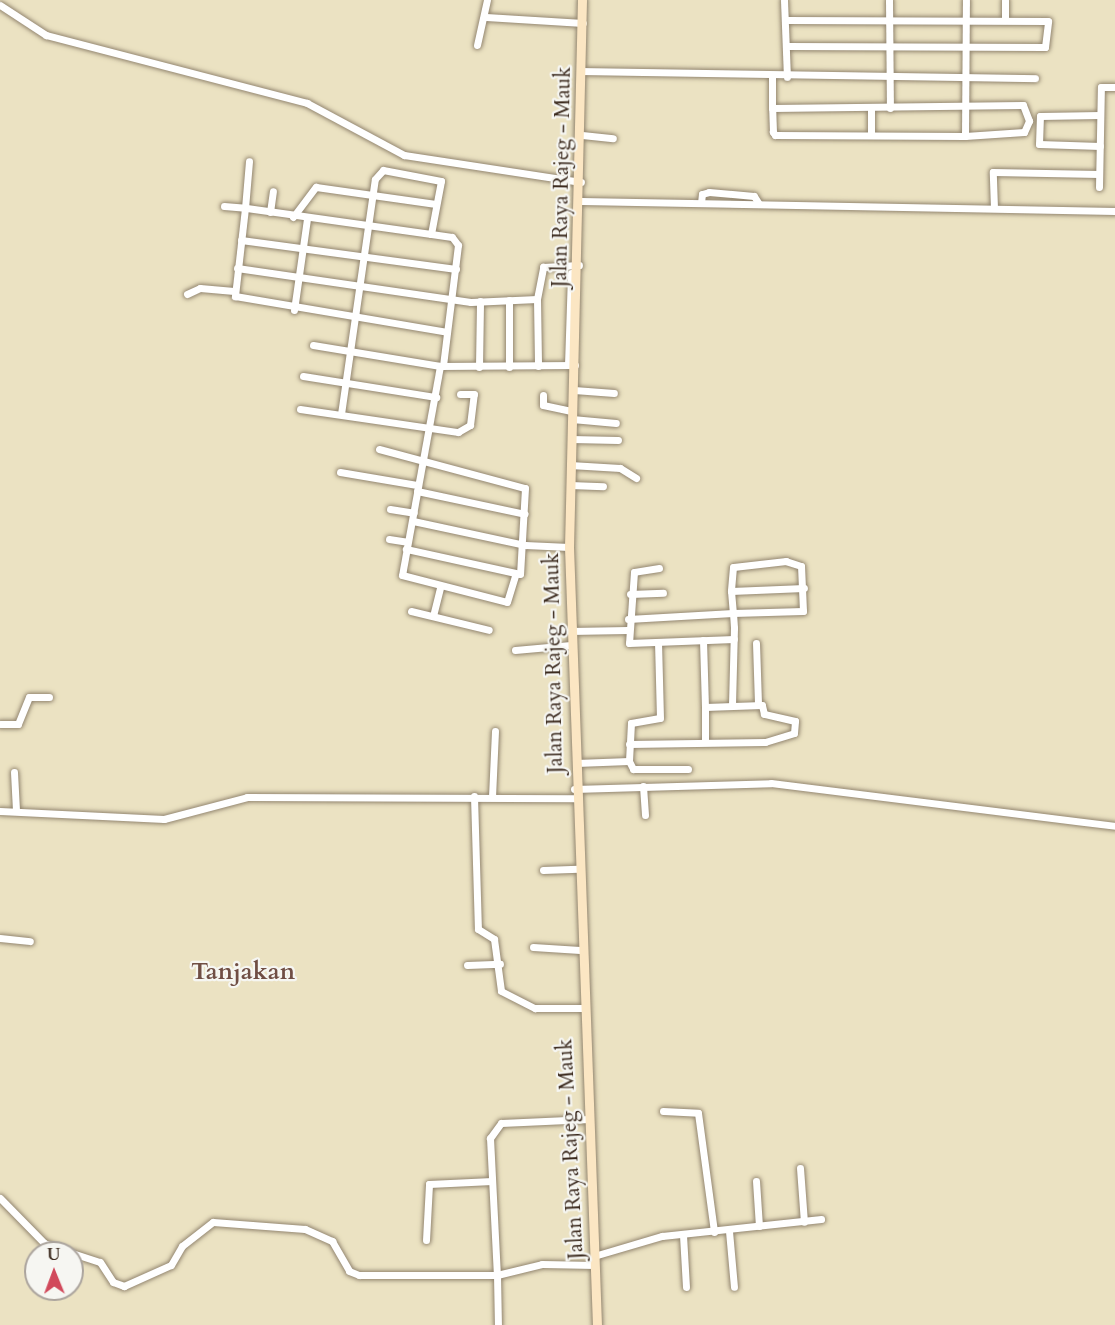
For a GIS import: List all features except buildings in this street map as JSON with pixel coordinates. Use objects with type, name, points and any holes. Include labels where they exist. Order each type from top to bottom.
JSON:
[{"type":"main road","name":"Jalan Raya Rajeg - Mauk","points":[[582,0],[581,201],[575,265],[569,547],[580,950],[597,1325]]},
{"type":"street","points":[[477,45],[486,17],[487,0]]},
{"type":"street","points":[[784,0],[787,77]]},
{"type":"street","points":[[889,0],[890,108]]},
{"type":"street","points":[[965,136],[966,0]]},
{"type":"street","points":[[1005,0],[1005,20]]},
{"type":"street","points":[[0,5],[46,35],[307,103],[404,155],[581,182]]},
{"type":"street","points":[[486,17],[583,23]]},
{"type":"street","points":[[786,20],[1047,20],[1047,46],[786,46]]},
{"type":"street","points":[[583,70],[772,77],[1035,78]]},
{"type":"street","points":[[772,77],[772,108],[775,135],[965,136],[1024,132],[1029,121],[1026,106],[772,108]]},
{"type":"street","points":[[1099,187],[1101,87],[1115,87]]},
{"type":"street","points":[[871,107],[871,135]]},
{"type":"street","points":[[1100,115],[1040,116],[1039,144],[1100,146]]},
{"type":"street","points":[[582,135],[613,138]]},
{"type":"street","points":[[249,161],[234,291],[238,300],[447,332]]},
{"type":"street","points":[[341,414],[377,173],[388,170],[438,178],[431,234]]},
{"type":"street","points":[[994,208],[993,172],[1099,174]]},
{"type":"street","points":[[293,216],[316,187],[373,198],[436,204]]},
{"type":"street","points":[[270,212],[273,191]]},
{"type":"street","points":[[701,203],[702,194],[713,192],[754,196],[759,204]]},
{"type":"street","points":[[581,201],[1115,211]]},
{"type":"street","points":[[225,206],[457,239],[456,270],[442,366],[431,428],[424,458],[417,488],[406,546],[403,577],[440,588],[507,602],[519,574],[525,545],[523,485],[424,458],[379,449]]},
{"type":"street","points":[[294,310],[308,219]]},
{"type":"street","points":[[241,240],[456,270]]},
{"type":"street","points":[[538,366],[537,299],[543,267],[575,265]]},
{"type":"street","points":[[237,268],[451,301],[537,299]]},
{"type":"street","points":[[186,294],[198,288],[234,291]]},
{"type":"street","points":[[509,300],[509,366]]},
{"type":"street","points":[[479,367],[480,301]]},
{"type":"street","points":[[313,345],[442,366],[572,365]]},
{"type":"street","points":[[303,376],[436,397]]},
{"type":"street","points":[[574,390],[614,393]]},
{"type":"street","points":[[300,409],[458,432],[468,427],[474,394],[460,394]]},
{"type":"street","points":[[543,395],[543,405],[572,415],[616,423]]},
{"type":"street","points":[[571,439],[618,440]]},
{"type":"street","points":[[570,465],[620,468],[636,478]]},
{"type":"street","points":[[340,472],[525,514]]},
{"type":"street","points":[[570,485],[603,486]]},
{"type":"street","points":[[390,509],[413,517],[525,545],[569,547]]},
{"type":"street","points":[[389,539],[406,546],[519,574]]},
{"type":"street","points":[[628,619],[733,613],[803,611],[804,588],[801,566],[786,561],[735,565],[731,591],[733,613],[734,639],[732,705]]},
{"type":"street","points":[[659,568],[635,570],[628,619],[632,644],[734,639]]},
{"type":"street","points":[[433,616],[440,588]]},
{"type":"street","points":[[731,591],[804,588]]},
{"type":"street","points":[[630,594],[663,593]]},
{"type":"street","points":[[411,611],[489,630]]},
{"type":"street","points":[[570,631],[628,630]]},
{"type":"street","points":[[704,640],[705,741]]},
{"type":"street","points":[[658,643],[661,716],[631,723],[629,761],[633,769],[688,769]]},
{"type":"street","points":[[629,744],[705,741],[765,742],[794,733],[795,720],[764,714],[758,704],[756,643]]},
{"type":"street","points":[[515,650],[571,645]]},
{"type":"street","points":[[0,724],[18,724],[29,697],[49,697]]},
{"type":"street","points":[[705,706],[758,704]]},
{"type":"street","points":[[492,797],[495,730]]},
{"type":"street","points":[[576,763],[629,761]]},
{"type":"street","points":[[14,772],[16,811]]},
{"type":"street","points":[[0,811],[164,819],[247,797],[492,797],[576,794],[643,786],[771,783],[1115,826]]},
{"type":"street","points":[[643,786],[645,815]]},
{"type":"street","points":[[474,796],[478,929],[494,939],[500,964],[501,991],[513,1000],[548,1010],[583,1008]]},
{"type":"street","points":[[543,870],[578,869]]},
{"type":"street","points":[[0,938],[30,941]]},
{"type":"street","points":[[533,947],[580,950]]},
{"type":"street","points":[[467,965],[500,964]]},
{"type":"street","points":[[663,1111],[698,1113],[714,1232]]},
{"type":"street","points":[[498,1325],[490,1138],[495,1125],[589,1119]]},
{"type":"street","points":[[800,1168],[804,1222]]},
{"type":"street","points":[[426,1240],[429,1184],[492,1181]]},
{"type":"street","points":[[756,1181],[759,1226]]},
{"type":"street","points":[[0,1198],[43,1241]]},
{"type":"street","points":[[84,1257],[100,1262],[113,1282],[124,1286],[164,1271],[197,1231],[221,1220],[322,1234],[349,1271],[359,1275],[496,1275],[542,1264],[594,1261],[647,1239],[821,1219]]},
{"type":"street","points":[[729,1231],[734,1287]]},
{"type":"street","points":[[683,1235],[686,1287]]},
{"type":"district","name":"Tanjakan","points":[[243,972]]}]
